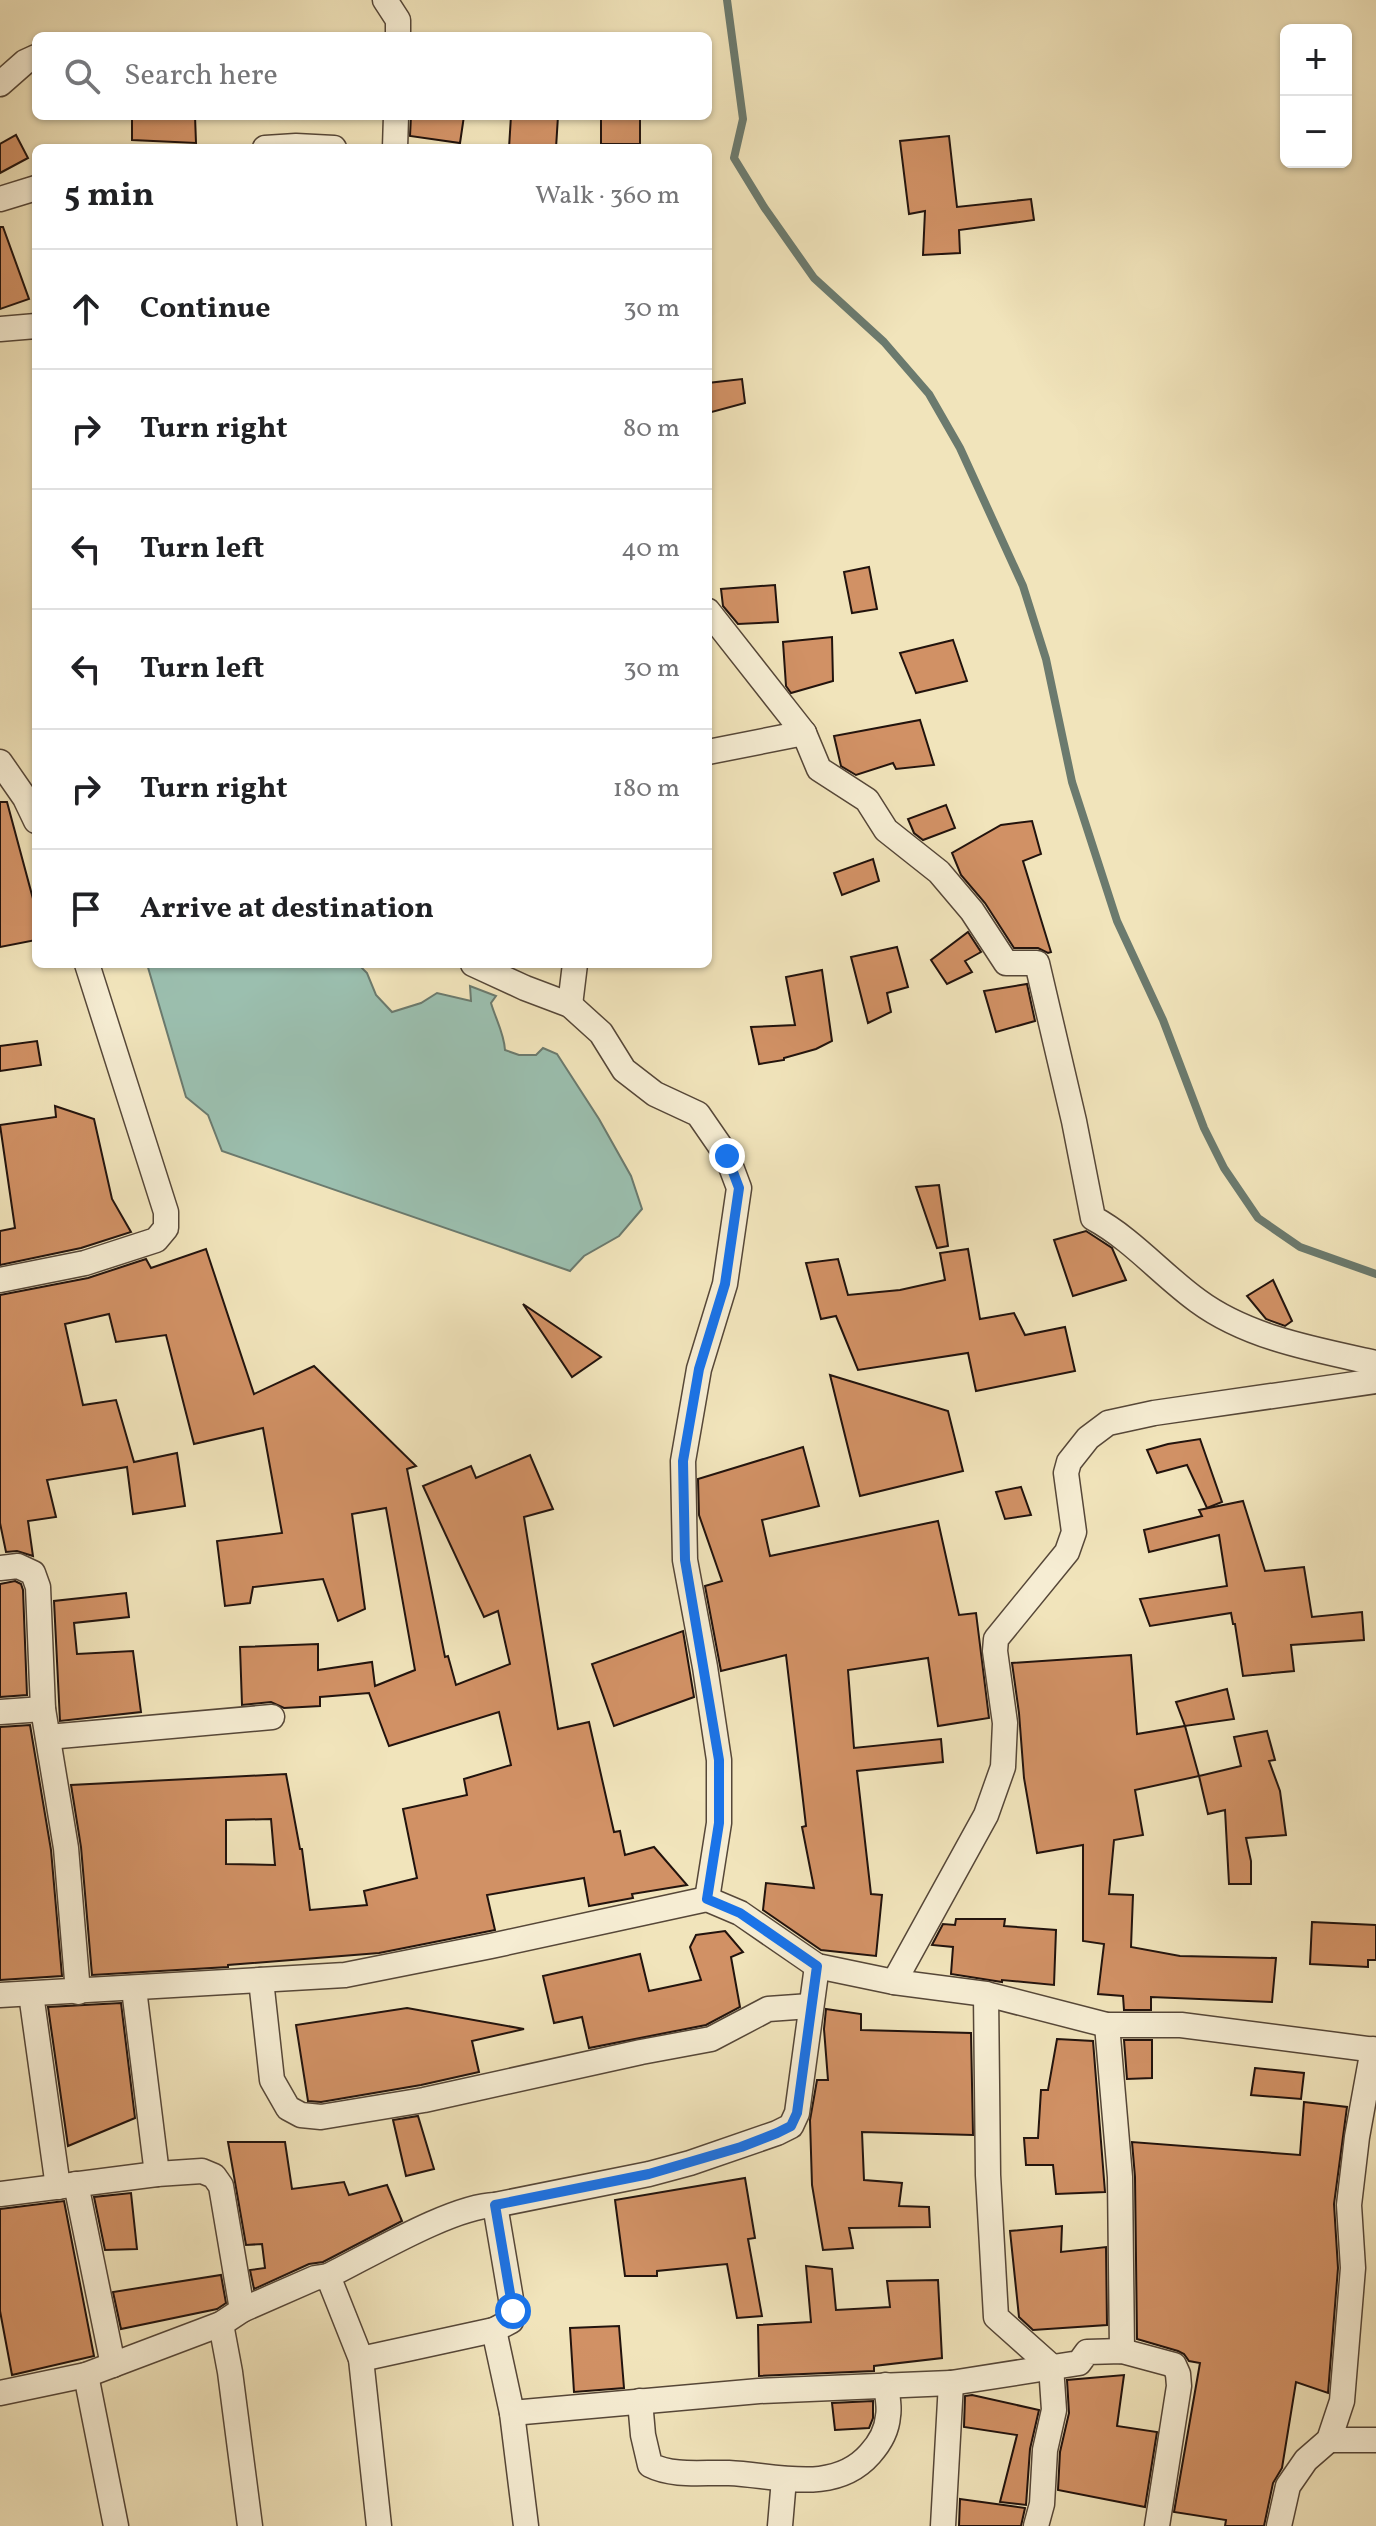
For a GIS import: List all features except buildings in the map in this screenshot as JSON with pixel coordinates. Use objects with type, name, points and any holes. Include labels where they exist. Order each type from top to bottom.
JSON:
[{"type":"street","points":[[0,84],[32,59]]},
{"type":"street","points":[[395,144],[396,120]]},
{"type":"street","points":[[0,199],[32,189]]},
{"type":"street","points":[[0,329],[32,326]]},
{"type":"street","points":[[712,616],[804,733],[819,769],[867,800],[886,830],[939,872],[972,911],[1006,963],[1037,963],[1093,1218],[1113,1229],[1197,1301],[1221,1316],[1268,1335],[1376,1363]]},
{"type":"street","points":[[712,751],[804,733]]},
{"type":"street","points":[[0,762],[32,813]]},
{"type":"street","points":[[0,1280],[85,1263],[156,1240],[166,1228],[166,1212],[88,968]]},
{"type":"street","points":[[482,968],[570,1005],[601,1033],[624,1070],[655,1094],[698,1114],[727,1156],[739,1188],[725,1284],[699,1369],[683,1461],[685,1560],[719,1760],[719,1823],[707,1899]]},
{"type":"street","points":[[570,1005],[575,968]]},
{"type":"street","points":[[894,1982],[986,1815],[1003,1767],[1005,1723],[996,1639],[1067,1552],[1074,1532],[1066,1473],[1069,1462],[1088,1438],[1108,1423],[1154,1413],[1376,1381]]},
{"type":"street","points":[[0,1568],[18,1566],[33,1573],[38,1587],[43,1709],[66,1848],[78,1992]]},
{"type":"street","points":[[0,1712],[43,1709]]},
{"type":"street","points":[[48,1737],[272,1717]]},
{"type":"street","points":[[0,1995],[345,1975],[707,1899],[740,1913],[817,1966],[894,1982],[986,1994],[1107,2025],[1181,2025],[1375,2049],[1357,2137],[1349,2205],[1353,2251],[1364,2294],[1346,2337],[1342,2401],[1329,2440],[1306,2460],[1288,2486],[1279,2526]]},
{"type":"street","points":[[0,2393],[86,2375],[221,2324],[242,2310],[315,2278],[328,2276],[435,2223],[482,2205],[495,2205],[676,2166],[741,2147],[791,2126],[797,2113],[817,1966]]},
{"type":"street","points":[[261,1980],[272,2080],[288,2108],[301,2115],[321,2117],[424,2100],[711,2039],[768,2009],[810,2006]]},
{"type":"street","points":[[134,1989],[157,2174]]},
{"type":"street","points":[[31,1994],[67,2185],[113,2365]]},
{"type":"street","points":[[986,1994],[988,2175],[996,2317],[1051,2366],[1054,2410],[1045,2450],[1042,2504],[1036,2526]]},
{"type":"street","points":[[1107,2025],[1120,2177],[1122,2351]]},
{"type":"street","points":[[0,2194],[157,2174],[202,2171],[214,2176],[221,2186],[242,2310]]},
{"type":"street","points":[[361,2359],[494,2330],[511,2321],[513,2317],[495,2205]]},
{"type":"street","points":[[328,2276],[361,2359],[379,2526]]},
{"type":"street","points":[[221,2324],[250,2526]]},
{"type":"street","points":[[494,2330],[512,2413],[526,2526]]},
{"type":"street","points":[[512,2413],[759,2391],[951,2383],[1079,2363],[1087,2352],[1122,2351],[1174,2365],[1178,2374],[1179,2386],[1157,2526]]},
{"type":"street","points":[[86,2375],[116,2526]]},
{"type":"street","points":[[943,2526],[951,2383]]},
{"type":"street","points":[[640,2401],[650,2465],[663,2472],[730,2473],[809,2480],[837,2477],[865,2460],[879,2444],[888,2416],[886,2385]]},
{"type":"street","points":[[1329,2440],[1376,2440]]},
{"type":"street","points":[[780,2526],[784,2479]]},
{"type":"shaded area","points":[[148,968],[362,968],[376,995],[392,1012],[421,1003],[437,993],[471,1001],[470,986],[496,996],[491,1003],[505,1050],[519,1055],[536,1055],[543,1048],[557,1054],[631,1176],[642,1209],[619,1236],[584,1256],[570,1271],[222,1151],[208,1115],[186,1097]]},
{"type":"waterway","points":[[727,0],[743,119],[734,158],[814,278],[884,342],[929,394],[960,448],[1023,586],[1046,659],[1072,782],[1117,921],[1163,1020],[1204,1128],[1224,1168],[1258,1218],[1300,1247],[1376,1274]]},
{"type":"route","points":[[513,2311],[495,2205],[690,2163],[777,2133],[791,2126],[797,2113],[817,1966],[740,1913],[707,1899],[719,1823],[719,1760],[685,1560],[683,1461],[699,1369],[725,1284],[739,1188],[727,1156]]}]
